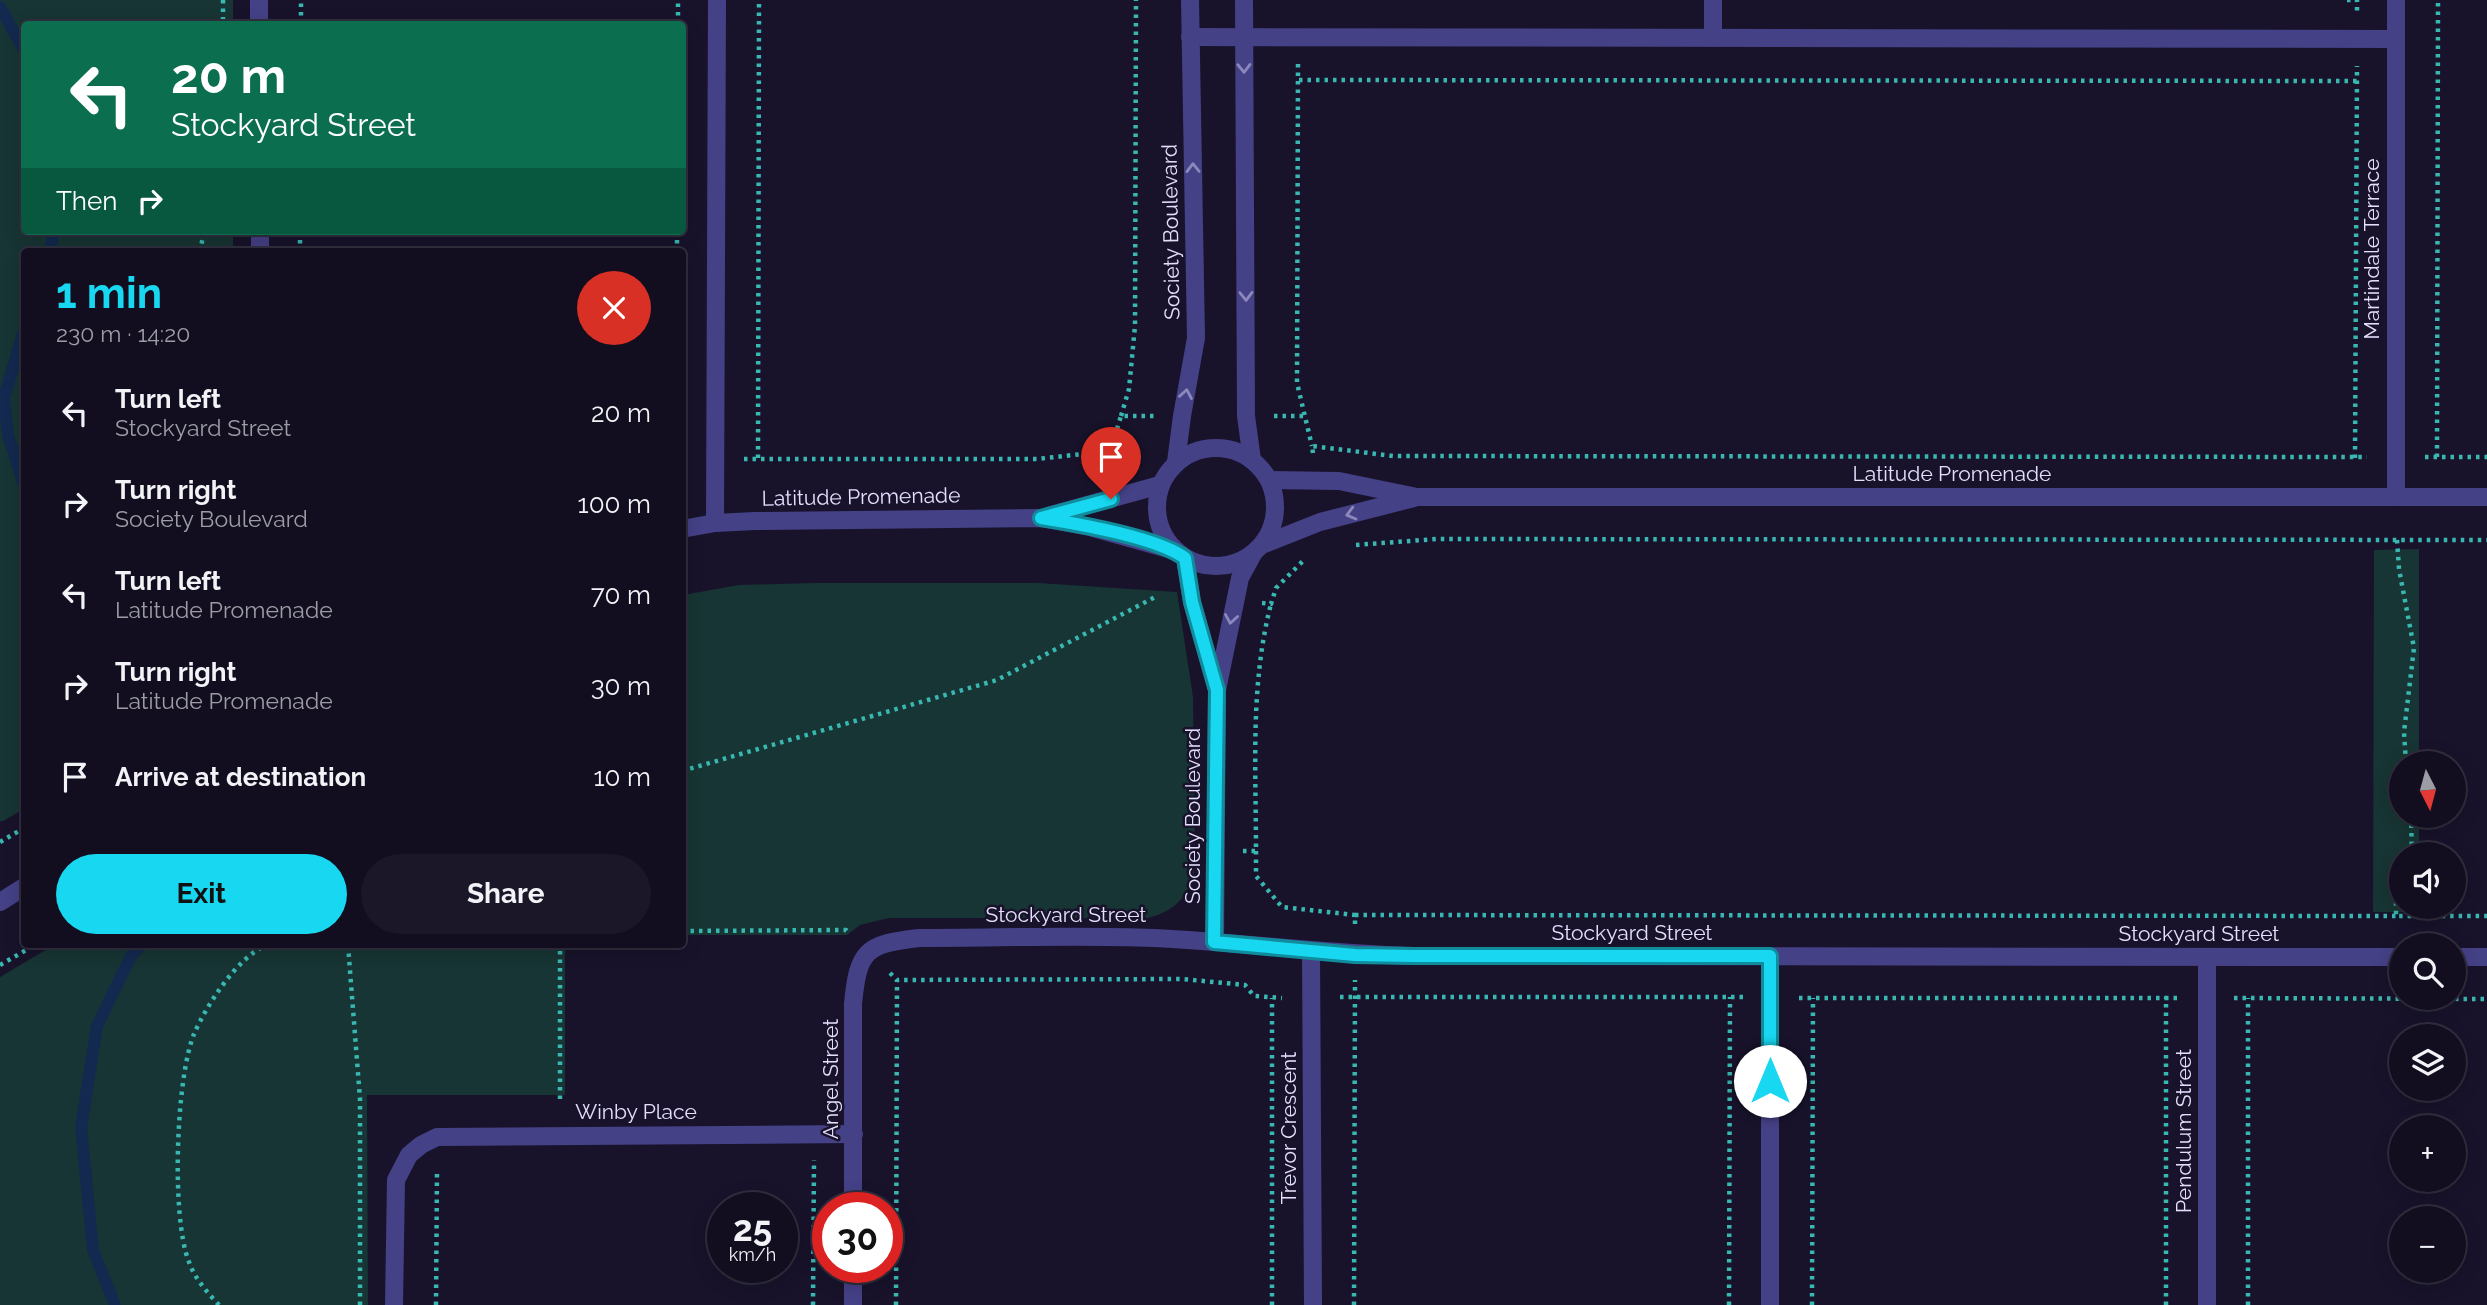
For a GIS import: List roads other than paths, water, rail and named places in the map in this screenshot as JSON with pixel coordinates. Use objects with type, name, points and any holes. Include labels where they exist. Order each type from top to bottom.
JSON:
[{"type":"street","points":[[259,0],[259,21]]},
{"type":"street","points":[[715,523],[717,0]]},
{"type":"street","name":"Society Boulevard","points":[[1176,462],[1196,338],[1190,0]]},
{"type":"street","points":[[1244,0],[1246,416],[1252,460]]},
{"type":"street","points":[[1713,0],[1713,38]]},
{"type":"street","name":"Martindale Terrace","points":[[2396,0],[2396,498]]},
{"type":"street","points":[[1190,37],[2396,39]]},
{"type":"street","points":[[1214,448],[1240,453],[1252,460],[1269,480],[1276,506],[1274,521],[1257,550],[1231,565],[1219,567],[1196,563],[1180,554],[1166,540],[1158,520],[1157,498],[1160,485],[1176,462],[1188,454],[1214,448]]},
{"type":"street","name":"Latitude Promenade","points":[[1269,480],[1339,481],[1418,497],[2487,497]]},
{"type":"street","name":"Latitude Promenade","points":[[1041,518],[1160,485]]},
{"type":"street","name":"Latitude Promenade","points":[[1257,550],[1320,522],[1418,497]]},
{"type":"street","name":"Latitude Promenade","points":[[686,528],[715,523],[778,520],[1041,518],[1090,527],[1180,554]]},
{"type":"street","name":"Society Boulevard","points":[[1214,942],[1217,690],[1240,578],[1257,550]]},
{"type":"street","name":"Society Boulevard","points":[[1180,554],[1217,690]]},
{"type":"street","points":[[0,902],[21,889]]},
{"type":"street","name":"Stockyard Street","points":[[867,953],[894,941],[919,938],[1149,938],[1413,956],[2389,957]]},
{"type":"street","name":"Trevor Crescent","points":[[1311,951],[1313,1305]]},
{"type":"street","name":"Angel Street","points":[[853,1192],[853,1004],[856,975],[867,953]]},
{"type":"street","points":[[1770,956],[1770,1305]]},
{"type":"street","name":"Pendulum Street","points":[[2207,957],[2207,1305]]},
{"type":"street","points":[[2466,957],[2487,957]]},
{"type":"street","name":"Winby Place","points":[[394,1305],[396,1180],[409,1155],[429,1141],[854,1133]]},
{"type":"street","points":[[853,1283],[853,1305]]},
{"type":"waterway","points":[[0,7],[21,45]]},
{"type":"waterway","points":[[51,248],[53,235]]},
{"type":"waterway","points":[[21,340],[4,398],[8,435],[21,476]]},
{"type":"waterway","points":[[115,1305],[93,1250],[81,1127],[97,1026],[131,956],[138,948]]}]
